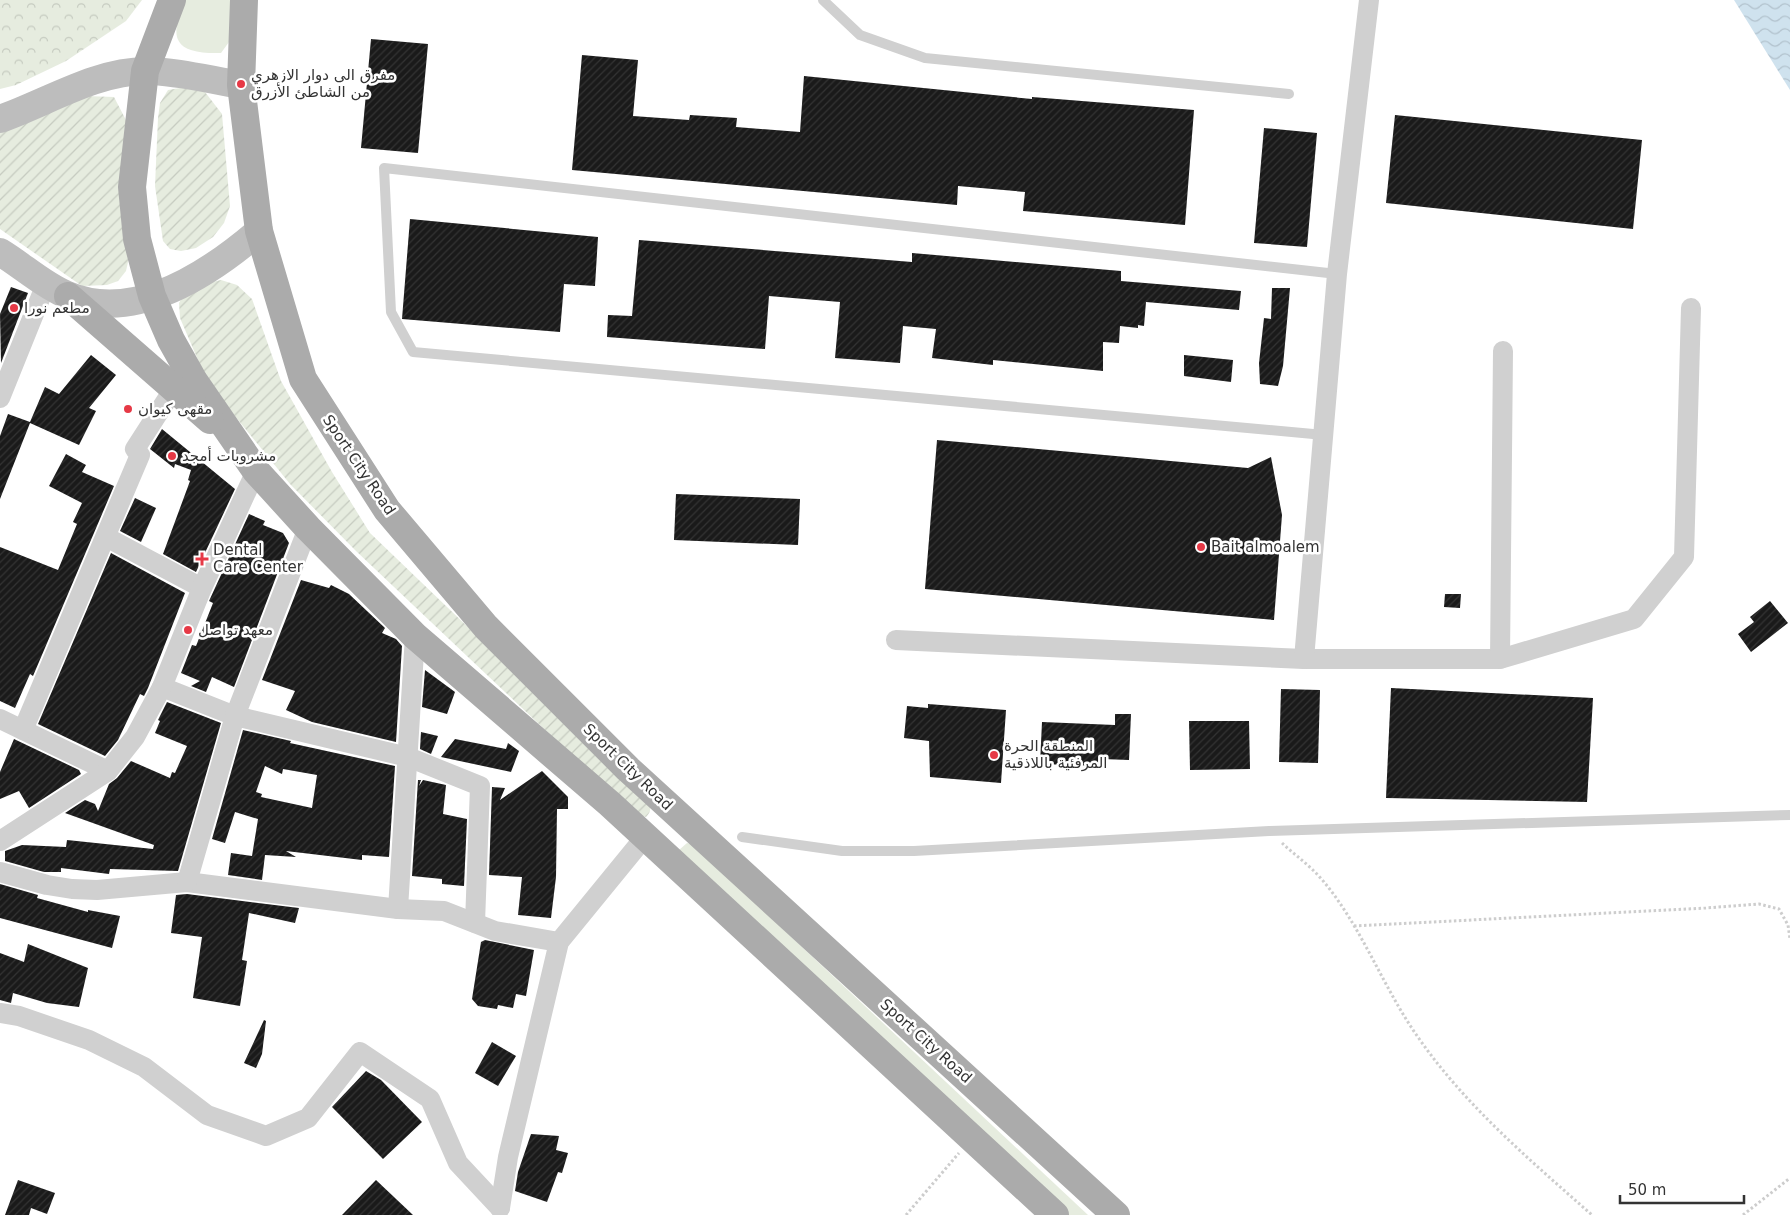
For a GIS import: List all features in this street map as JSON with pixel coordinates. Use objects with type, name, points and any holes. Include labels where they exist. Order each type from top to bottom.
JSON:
[{"type":"main road","points":[[172,0],[145,71],[132,187],[137,239],[152,296],[171,340],[194,381],[256,471],[308,528],[415,636],[610,804],[644,838],[1055,1215]]},
{"type":"main road","name":"Sport City Road","points":[[244,0],[241,85],[259,231],[303,379],[387,510],[486,626],[628,769],[1116,1215]]},
{"type":"main road","points":[[0,118],[71,89],[108,78],[145,71],[241,85]]},
{"type":"main road","points":[[57,290],[103,305],[128,303],[152,296],[176,286],[219,262],[259,231]]},
{"type":"main road","points":[[0,252],[57,290],[173,390],[235,440]]},
{"type":"street","points":[[1304,659],[1337,274],[1369,0]]},
{"type":"street","points":[[0,398],[57,290]]},
{"type":"street","points":[[896,640],[1304,659],[1500,659],[1634,619],[1684,557],[1691,308]]},
{"type":"street","points":[[1500,659],[1503,351]]},
{"type":"street","points":[[23,730],[140,455],[135,449],[173,390]]},
{"type":"street","points":[[0,841],[108,770],[135,737],[162,687],[202,588],[256,471]]},
{"type":"street","points":[[187,882],[235,716],[308,528]]},
{"type":"street","points":[[106,537],[202,588]]},
{"type":"street","points":[[398,909],[415,636]]},
{"type":"street","points":[[162,687],[235,716],[408,756],[480,786],[475,923]]},
{"type":"street","points":[[0,719],[108,770]]},
{"type":"street","points":[[0,1013],[19,1016],[89,1040],[144,1068],[207,1115],[266,1136],[308,1118],[360,1052],[430,1099],[458,1163],[500,1208],[508,1158],[559,942],[644,838]]},
{"type":"street","points":[[0,872],[47,885],[72,889],[97,890],[187,882],[398,909],[444,911],[496,931],[559,942]]},
{"type":"lane","points":[[823,0],[860,35],[925,58],[1289,94]]},
{"type":"lane","points":[[1324,435],[413,352],[391,312],[384,168],[1337,274]]},
{"type":"lane","points":[[742,838],[842,851],[914,851],[1269,831],[1790,815]]},
{"type":"path","points":[[1269,831],[1324,881],[1354,926],[1419,1039],[1458,1090],[1540,1169],[1592,1215]]},
{"type":"path","points":[[1354,926],[1759,904],[1779,909],[1788,925],[1790,939]]},
{"type":"path","points":[[906,1215],[971,1138]]},
{"type":"path","points":[[1743,1215],[1790,1178]]},
{"type":"green space","points":[[0,0],[142,0],[126,21],[66,61],[16,85],[0,89]]},
{"type":"green space","points":[[185,0],[233,0],[229,42],[221,53],[194,51],[179,42],[177,26]]},
{"type":"green space","points":[[186,87],[205,92],[222,114],[230,206],[224,223],[213,237],[196,248],[181,251],[170,249],[163,241],[155,186],[160,103],[168,90]]},
{"type":"green space","points":[[86,96],[114,97],[128,124],[133,240],[126,271],[118,281],[107,285],[82,286],[0,229],[0,128]]},
{"type":"green space","points":[[221,280],[237,285],[252,299],[281,381],[332,472],[370,533],[647,799],[650,809],[646,817],[633,813],[356,551],[290,484],[230,410],[201,367],[180,318],[179,303],[185,292],[194,286]]},
{"type":"green space","points":[[687,843],[692,844],[1088,1215],[1066,1215],[679,850]]},
{"type":"water","points":[[1734,0],[1790,0],[1790,90]]},
{"type":"building","points":[[371,39],[428,44],[418,153],[361,148]]},
{"type":"building","points":[[582,55],[638,60],[633,116],[689,120],[690,115],[737,118],[736,127],[800,132],[804,76],[1032,99],[1032,97],[1194,110],[1185,225],[1023,211],[1025,192],[958,186],[957,205],[572,170]]},
{"type":"building","points":[[1395,115],[1642,140],[1633,229],[1386,203]]},
{"type":"building","points":[[1264,128],[1317,133],[1307,247],[1254,243]]},
{"type":"building","points":[[410,219],[598,237],[595,286],[564,284],[560,332],[402,319]]},
{"type":"building","points":[[639,240],[912,262],[912,253],[1121,271],[1121,281],[1241,291],[1239,310],[1146,302],[1144,326],[1138,325],[1138,328],[1120,326],[1119,343],[1103,342],[1103,371],[993,360],[993,365],[932,358],[936,329],[903,326],[900,363],[835,358],[840,302],[769,296],[765,349],[607,337],[608,315],[632,316]]},
{"type":"building","points":[[11,287],[28,293],[1,363],[0,314]]},
{"type":"building","points":[[1272,288],[1290,288],[1283,366],[1278,386],[1260,384],[1259,363],[1264,318],[1271,319]]},
{"type":"building","points":[[91,355],[116,375],[89,408],[96,411],[79,445],[30,423],[0,499],[0,436],[8,414],[30,422],[45,387],[59,394]]},
{"type":"building","points":[[1184,355],[1233,360],[1231,382],[1184,376]]},
{"type":"building","points":[[162,429],[235,489],[196,572],[163,554],[190,481],[188,480],[191,470],[175,464],[174,468],[150,449]]},
{"type":"building","points":[[937,440],[1248,468],[1271,457],[1282,515],[1274,620],[925,589]]},
{"type":"building","points":[[66,454],[86,465],[82,472],[114,486],[33,676],[30,674],[15,708],[0,701],[0,547],[58,570],[77,524],[73,522],[82,503],[49,486]]},
{"type":"building","points":[[676,494],[800,499],[798,545],[674,540]]},
{"type":"building","points":[[135,498],[156,508],[141,542],[120,531]]},
{"type":"building","points":[[249,514],[265,521],[263,525],[283,533],[289,543],[234,687],[212,677],[206,692],[191,686],[200,681],[181,673],[192,645],[196,646],[213,603],[209,601]]},
{"type":"building","points":[[111,553],[185,593],[148,688],[144,696],[140,694],[118,740],[105,756],[38,724]]},
{"type":"building","points":[[301,580],[329,588],[331,585],[349,594],[385,628],[382,633],[396,639],[402,646],[396,742],[312,722],[286,710],[295,691],[262,680]]},
{"type":"building","points":[[1445,594],[1461,594],[1460,608],[1444,607]]},
{"type":"building","points":[[1770,601],[1788,623],[1751,652],[1738,634],[1754,622],[1750,617]]},
{"type":"building","points":[[425,670],[455,692],[447,714],[422,707]]},
{"type":"building","points":[[1391,688],[1593,698],[1587,802],[1386,798]]},
{"type":"building","points":[[1281,689],[1320,690],[1318,763],[1279,762]]},
{"type":"building","points":[[167,702],[221,723],[178,871],[110,869],[109,874],[61,868],[61,872],[44,872],[5,861],[5,851],[22,845],[66,847],[67,840],[153,849],[154,845],[65,813],[85,800],[95,804],[98,811],[109,784],[117,778],[131,761],[170,778],[172,772],[175,773],[187,746],[155,733],[160,721],[158,720]]},
{"type":"building","points":[[928,704],[1006,710],[1001,783],[930,777],[929,741],[904,738],[907,706],[928,708]]},
{"type":"building","points":[[1115,714],[1131,714],[1129,760],[1102,759],[1102,766],[1040,764],[1042,722],[1115,725]]},
{"type":"building","points":[[1189,721],[1249,721],[1250,769],[1190,770]]},
{"type":"building","points":[[243,730],[291,741],[290,743],[395,766],[389,857],[362,855],[362,860],[286,851],[296,857],[265,855],[262,880],[228,875],[231,853],[252,856],[258,819],[235,812],[225,843],[212,839]],"holes":[[[265,766],[282,774],[283,769],[317,775],[312,808],[261,797],[262,794],[256,792]]]},
{"type":"building","points":[[421,732],[438,736],[431,754],[420,749]]},
{"type":"building","points":[[14,739],[79,770],[81,774],[29,808],[19,791],[0,799],[0,772]]},
{"type":"building","points":[[455,739],[506,749],[508,743],[519,751],[511,772],[441,757]]},
{"type":"building","points":[[542,771],[568,797],[568,809],[557,809],[556,877],[551,918],[518,915],[522,877],[489,875],[492,787],[505,788],[500,800]]},
{"type":"building","points":[[418,780],[421,780],[419,786],[423,780],[446,785],[443,814],[467,819],[464,886],[442,884],[442,879],[412,876]]},
{"type":"building","points":[[0,884],[38,895],[37,898],[88,912],[88,910],[120,916],[112,948],[0,918]]},
{"type":"building","points":[[187,894],[299,908],[295,923],[249,913],[242,960],[247,961],[240,1006],[193,998],[202,937],[171,933],[176,895]]},
{"type":"building","points":[[485,940],[534,950],[526,996],[516,994],[513,1008],[498,1005],[497,1009],[478,1006],[472,999],[481,942]]},
{"type":"building","points":[[28,944],[88,968],[79,1007],[47,1003],[13,993],[11,1003],[0,1000],[0,953],[24,962]]},
{"type":"building","points":[[264,1020],[266,1021],[262,1054],[256,1068],[244,1063]]},
{"type":"building","points":[[492,1042],[516,1056],[498,1086],[475,1073]]},
{"type":"building","points":[[366,1071],[381,1080],[422,1122],[383,1159],[332,1107]]},
{"type":"building","points":[[531,1134],[559,1136],[556,1150],[568,1153],[562,1173],[558,1172],[547,1202],[515,1191],[518,1172]]},
{"type":"building","points":[[18,1180],[55,1193],[47,1214],[31,1208],[29,1215],[5,1215]]},
{"type":"building","points":[[376,1180],[413,1215],[342,1215]]},
{"type":"place","name":"مفرق الى دوار الازهري من الشاطئ الأزرق","points":[[241,84]]},
{"type":"place","name":"مطعم نورا","points":[[14,308]]},
{"type":"place","name":"مقهى كيوان","points":[[128,409]]},
{"type":"place","name":"مشروبات أمجد","points":[[172,456]]},
{"type":"place","name":"Bait almoalem","points":[[1201,547]]},
{"type":"place","name":"Dental Care Center","points":[[202,559]]},
{"type":"place","name":"معهد تواصل","points":[[188,630]]},
{"type":"place","name":"المنطقة الحرة المرفئية باللاذقية","points":[[994,755]]}]
